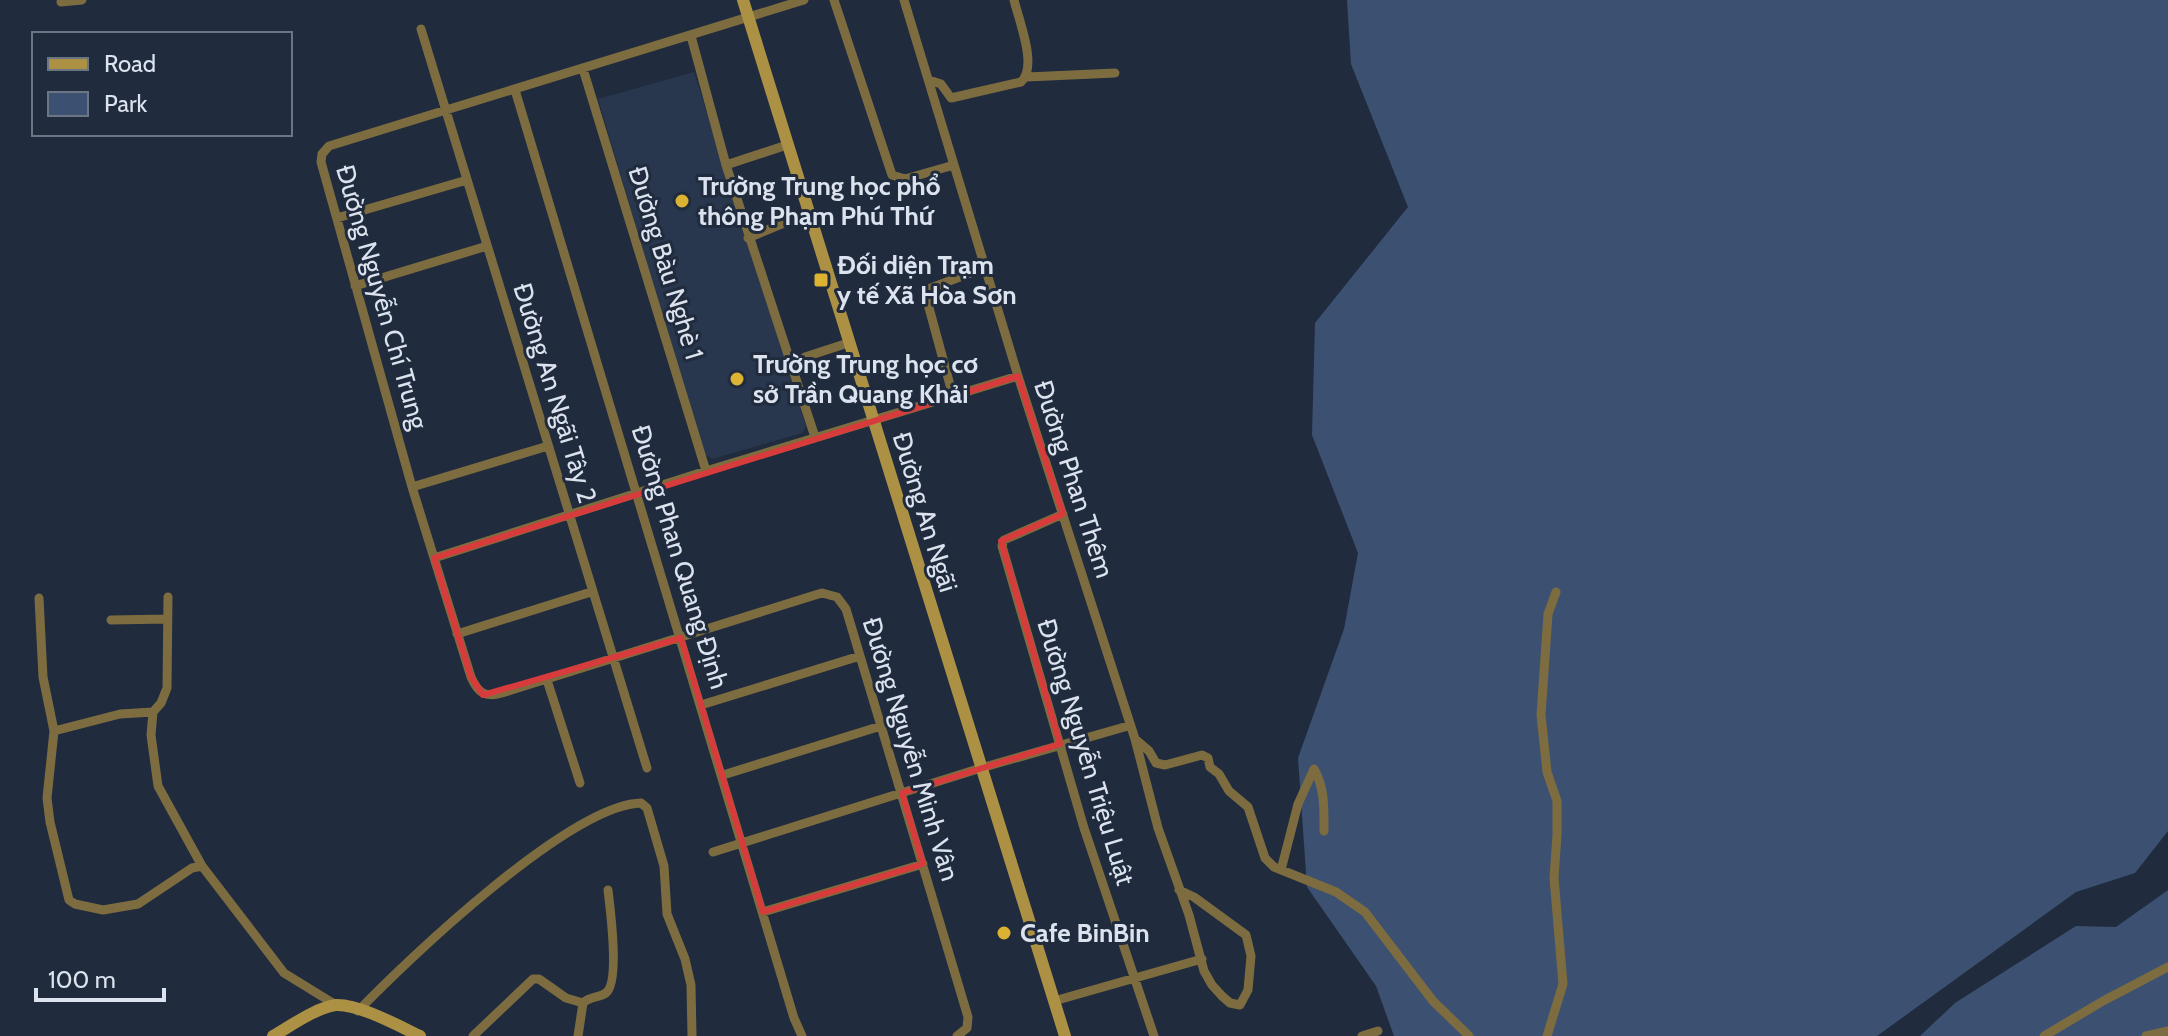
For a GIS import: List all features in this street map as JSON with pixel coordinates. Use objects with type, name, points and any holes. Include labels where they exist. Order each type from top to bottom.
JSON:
[{"type":"main road","name":"Đường An Ngãi","points":[[743,0],[1065,1036]]},
{"type":"main road","points":[[273,1036],[307,1016],[336,1005],[376,1015],[420,1036]]},
{"type":"street","points":[[61,2],[82,0]]},
{"type":"street","points":[[748,18],[804,0]]},
{"type":"street","points":[[834,0],[892,175],[905,179],[954,165]]},
{"type":"street","name":"Đường Phan Thêm","points":[[904,0],[1018,376],[1128,726],[1135,739],[1151,802],[1204,971],[1222,996],[1230,1003],[1240,1005],[1248,990],[1250,945],[1246,935],[1194,897],[1179,890]]},
{"type":"street","points":[[1014,0],[1029,59],[1027,77]]},
{"type":"street","name":"Đường Nguyễn Chí Trung","points":[[483,695],[475,686],[457,634],[412,487],[321,162],[322,154],[329,146],[748,18]]},
{"type":"street","name":"Đường An Ngãi Tây 2","points":[[421,29],[647,768]]},
{"type":"street","points":[[691,36],[748,238],[794,367],[815,437]]},
{"type":"street","name":"Đường Bàu Nghè 1","points":[[583,69],[706,471]]},
{"type":"street","points":[[935,103],[1014,85],[1027,77],[1115,73]]},
{"type":"street","points":[[929,80],[941,84],[951,98]]},
{"type":"street","name":"Đường Phan Quang Định","points":[[515,90],[794,1018],[802,1036]]},
{"type":"street","points":[[726,165],[787,145]]},
{"type":"street","points":[[337,218],[467,180]]},
{"type":"street","points":[[748,238],[808,213]]},
{"type":"street","points":[[355,286],[487,246]]},
{"type":"street","points":[[953,396],[925,293],[986,267]]},
{"type":"street","points":[[794,367],[805,357],[848,343]]},
{"type":"street","points":[[434,558],[1018,376]]},
{"type":"street","points":[[412,487],[548,446]]},
{"type":"street","name":"Đường Nguyễn Triệu Luật","points":[[1063,514],[1004,540],[1002,546],[1084,828],[1154,1036]]},
{"type":"street","points":[[457,634],[591,592]]},
{"type":"street","points":[[1547,1036],[1563,984],[1554,891],[1557,801],[1547,772],[1541,715],[1548,614],[1556,592]]},
{"type":"street","name":"Đường Nguyễn Minh Vân","points":[[483,695],[494,696],[822,593],[834,595],[842,603],[860,656],[968,1017],[967,1028],[957,1036]]},
{"type":"street","points":[[168,597],[167,688],[153,712],[151,735],[158,786],[202,866],[284,973],[336,1005]]},
{"type":"street","points":[[39,598],[43,677],[54,731],[47,798],[69,900],[103,910],[138,904],[192,868],[202,866]]},
{"type":"street","points":[[111,620],[167,619]]},
{"type":"street","points":[[701,705],[860,656]]},
{"type":"street","points":[[547,680],[580,783]]},
{"type":"street","points":[[54,731],[120,714],[153,712]]},
{"type":"street","points":[[723,775],[881,726]]},
{"type":"street","points":[[713,852],[1060,744],[1128,726]]},
{"type":"street","points":[[1135,739],[1149,751],[1156,763],[1165,765],[1202,755],[1208,758],[1210,767],[1219,774],[1229,791],[1248,807],[1265,858],[1274,867],[1336,892],[1365,912],[1433,1001],[1469,1036]]},
{"type":"street","points":[[1281,870],[1298,804],[1314,769],[1323,794],[1324,831]]},
{"type":"street","points":[[358,1011],[415,954],[535,856],[605,812],[641,803],[647,808],[664,866],[667,914],[690,977],[692,1036]]},
{"type":"street","points":[[763,912],[923,864]]},
{"type":"street","points":[[578,1036],[583,1003],[586,999],[605,993],[610,985],[614,946],[608,890]]},
{"type":"street","points":[[1054,1001],[1202,959]]},
{"type":"street","points":[[2044,1036],[2168,967]]},
{"type":"street","points":[[473,1036],[533,979],[542,981],[566,998],[583,1003]]},
{"type":"street","points":[[1362,1036],[1378,1031]]},
{"type":"street","points":[[2146,1036],[2168,1031]]},
{"type":"highlighted area","points":[[1018,376],[1063,514],[1001,541],[1060,744],[902,793],[923,864],[763,912],[681,638],[483,695],[471,677],[434,558]]},
{"type":"shaded area","name":"Trường Trung học phổ thông Phạm Phú Thứ","points":[[694,72],[806,426],[802,433],[712,459],[704,454],[598,99]]},
{"type":"green space","points":[[1347,0],[2168,0],[2168,831],[2135,873],[2076,892],[1877,1036],[1394,1036],[1376,986],[1307,887],[1298,758],[1344,629],[1358,553],[1312,435],[1315,323],[1408,207],[1351,64]]},
{"type":"green space","points":[[2168,890],[2168,1036],[1920,1036],[1955,1003],[2076,926],[2116,927]]},
{"type":"place","name":"Trường Trung học phổ thông Phạm Phú Thứ","points":[[682,201]]},
{"type":"place","name":"Đối diện Trạm y tế Xã Hòa Sơn","points":[[821,280]]},
{"type":"place","name":"Trường Trung học cơ sở Trần Quang Khải","points":[[737,379]]},
{"type":"place","name":"Cafe BinBin","points":[[1004,933]]}]
